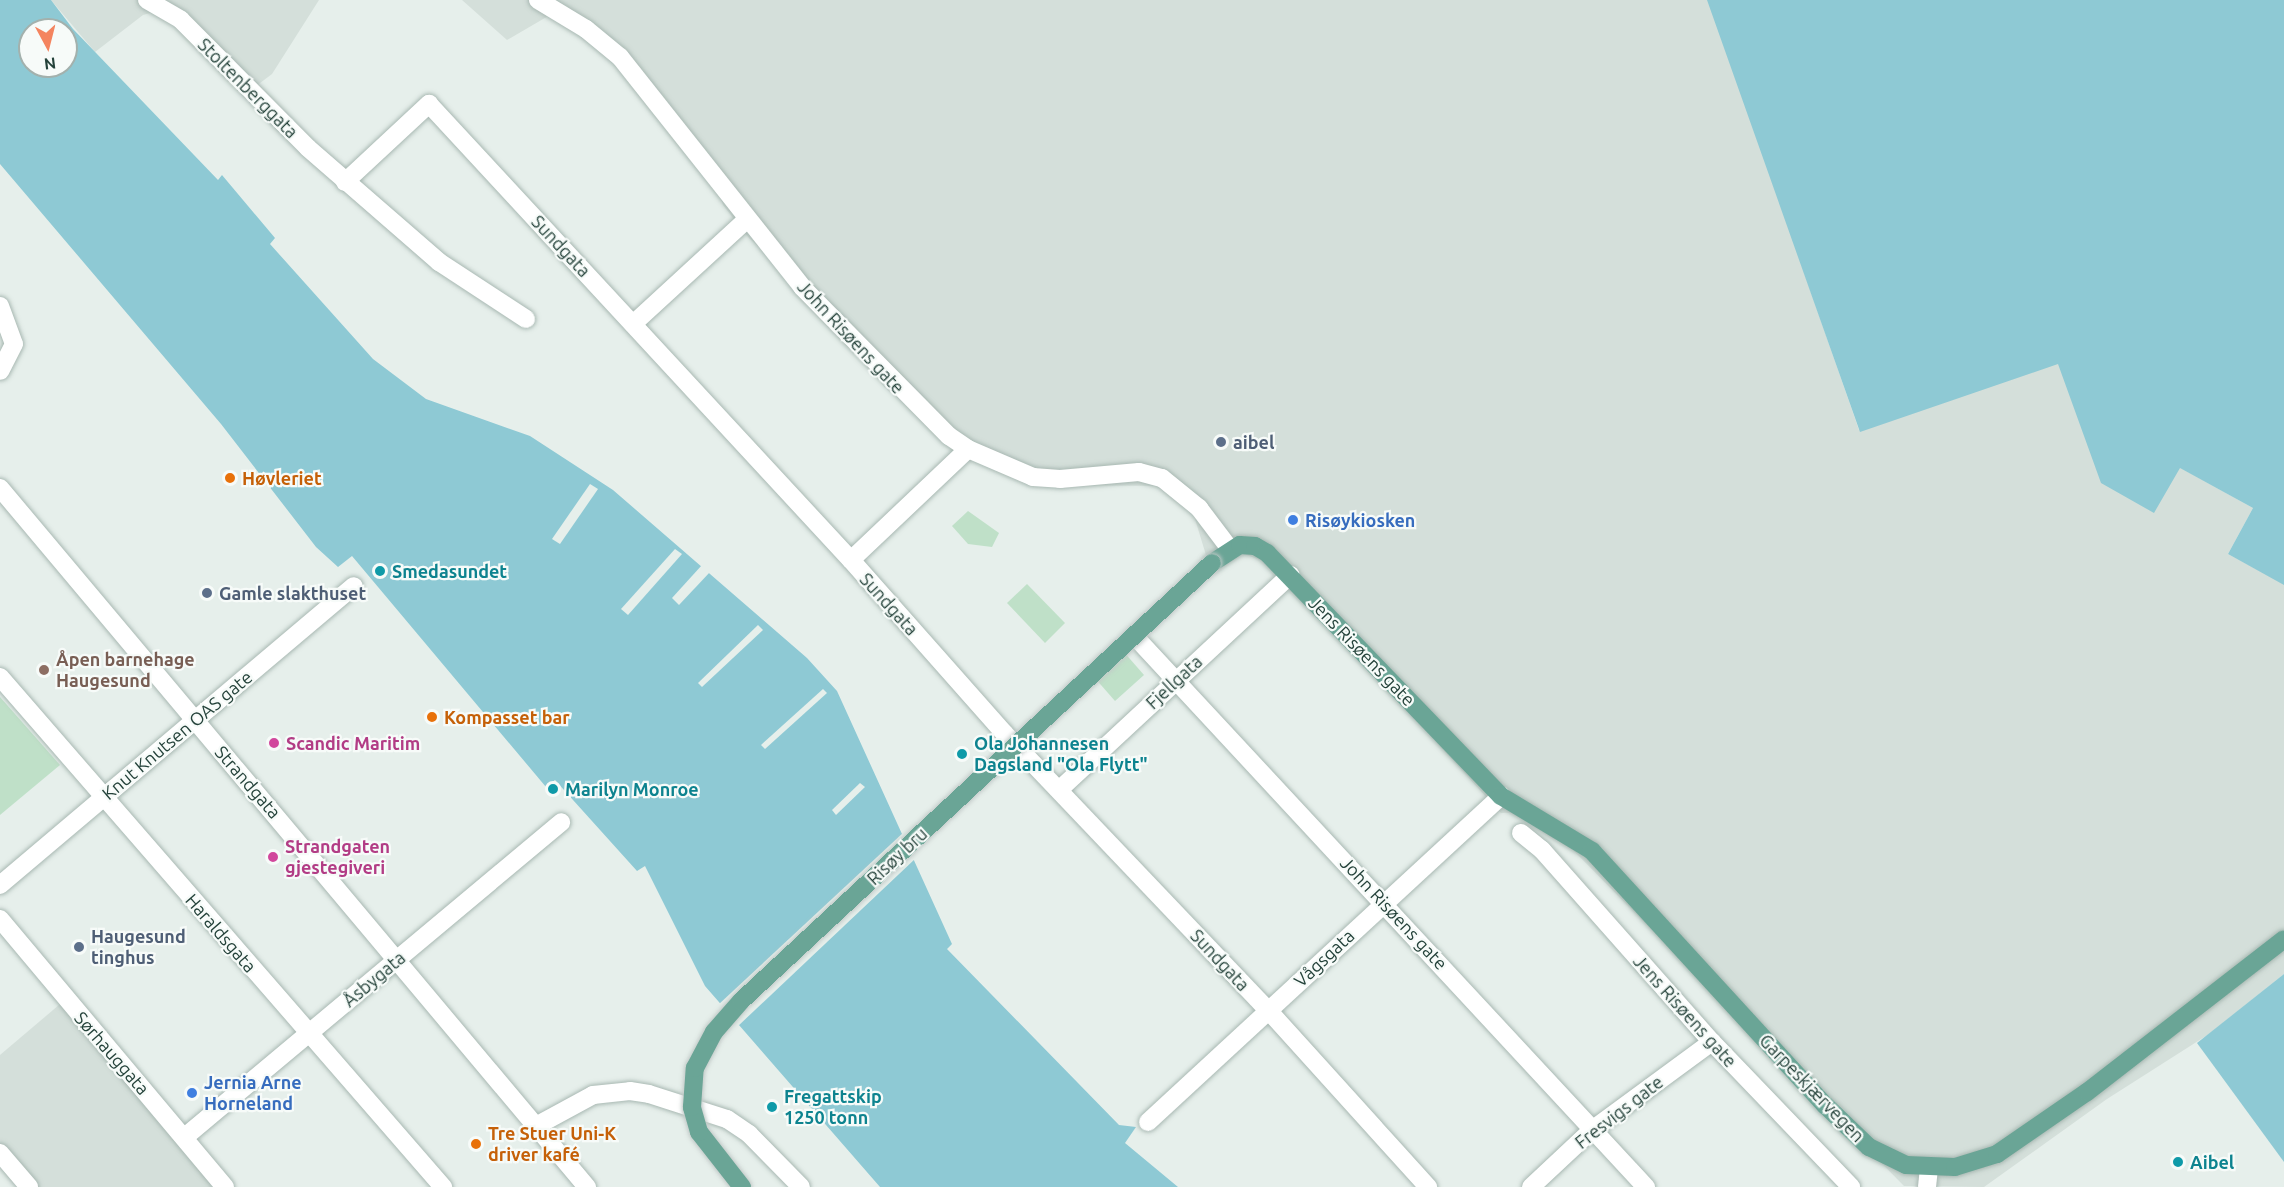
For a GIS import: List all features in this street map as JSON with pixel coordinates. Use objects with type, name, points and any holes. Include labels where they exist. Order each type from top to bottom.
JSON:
[{"type":"main road","name":"Jens Risøens gate","points":[[1230,549],[1256,546],[1290,575],[1501,796]]},
{"type":"main road","name":"Risøy bru","points":[[742,1187],[699,1132],[692,1107],[695,1068],[714,1032],[741,1001],[1212,563],[1230,549]]},
{"type":"main road","name":"Garpeskjærvegen","points":[[1501,796],[1592,851],[1860,1139],[1886,1157],[1929,1168],[1975,1163],[2025,1137],[2284,939]]},
{"type":"street","name":"Stoltenberggata","points":[[147,0],[181,20],[345,182],[439,262],[526,319]]},
{"type":"street","name":"John Risøens gate","points":[[538,0],[586,29],[620,57],[746,220],[802,287],[897,387],[968,449],[1033,477],[1060,479],[1139,472],[1162,478],[1199,508],[1230,549]]},
{"type":"street","name":"Sundgata","points":[[345,182],[429,104],[851,560],[1059,790],[1268,1010],[1428,1187]]},
{"type":"street","points":[[633,324],[746,220]]},
{"type":"street","points":[[0,306],[14,344],[0,370]]},
{"type":"street","points":[[851,560],[968,449]]},
{"type":"street","name":"Strandgata","points":[[0,488],[586,1187]]},
{"type":"street","name":"Fjellgata","points":[[1059,790],[1290,575]]},
{"type":"street","name":"Knut Knutsen OAS gate","points":[[0,885],[354,586]]},
{"type":"street","name":"John Risøens gate","points":[[1140,642],[1385,902],[1646,1187]]},
{"type":"street","name":"Haraldsgata","points":[[0,677],[443,1187]]},
{"type":"street","name":"Vågsgata","points":[[1148,1122],[1501,796]]},
{"type":"street","name":"Åsbygata","points":[[186,1136],[561,822]]},
{"type":"street","name":"Jens Risøens gate","points":[[1521,833],[1542,850],[1712,1042],[1851,1187]]},
{"type":"street","name":"Sørhauggata","points":[[0,919],[102,1044],[186,1136],[225,1187]]},
{"type":"street","name":"Fresvigs gate","points":[[1531,1187],[1592,1130],[1712,1042]]},
{"type":"street","points":[[536,1126],[551,1114],[593,1095],[630,1091],[649,1094],[728,1119],[749,1134],[801,1187]]},
{"type":"street","points":[[0,1153],[29,1187]]},
{"type":"street","points":[[1927,1187],[1929,1168]]},
{"type":"shaded area","points":[[51,0],[319,0],[272,74],[256,86],[171,7],[143,15],[95,52],[78,32],[78,18],[66,18]]},
{"type":"shaded area","points":[[462,0],[1709,0],[1859,430],[2059,362],[2179,467],[2253,508],[2228,554],[2284,584],[2284,974],[2209,1034],[2107,1099],[1984,1187],[1904,1186],[1573,850],[1560,832],[1527,812],[1501,813],[1274,565],[1236,551],[1209,565],[1188,496],[1174,486],[1032,485],[971,455],[885,388],[806,290],[749,238],[723,205],[710,166],[605,46],[550,15],[507,40]]},
{"type":"shaded area","points":[[66,999],[225,1187],[29,1187],[0,1153],[0,1055]]},
{"type":"green space","points":[[968,511],[999,533],[992,547],[968,544],[952,526]]},
{"type":"green space","points":[[1027,584],[1065,623],[1045,643],[1007,603]]},
{"type":"green space","points":[[1123,651],[1144,675],[1115,701],[1094,677]]},
{"type":"green space","points":[[0,697],[60,765],[0,815]]},
{"type":"water","points":[[0,0],[51,0],[65,18],[18,18],[18,78],[78,78],[78,34],[218,180],[222,175],[275,238],[270,244],[373,359],[426,399],[530,436],[613,490],[807,658],[837,691],[952,944],[947,949],[1119,1125],[1136,1127],[1125,1143],[1178,1187],[880,1187],[705,986],[645,866],[637,871],[555,780],[546,787],[352,556],[338,567],[316,547],[221,424],[0,164]]},
{"type":"water","points":[[1707,0],[2284,0],[2284,585],[2228,554],[2253,508],[2180,468],[2154,513],[2101,483],[2058,364],[1860,432]]},
{"type":"water","points":[[2284,974],[2284,1162],[2197,1043]]},
{"type":"pier","points":[[590,484],[598,489],[560,544],[552,539]]},
{"type":"pier","points":[[675,549],[682,554],[628,615],[621,609]]},
{"type":"pier","points":[[702,565],[710,572],[679,605],[672,598]]},
{"type":"pier","points":[[758,625],[763,630],[702,687],[698,683]]},
{"type":"pier","points":[[823,689],[827,693],[765,749],[761,745]]},
{"type":"pier","points":[[860,783],[865,787],[836,815],[832,810]]},
{"type":"pier","points":[[904,832],[916,858],[737,1027],[718,1005]]},
{"type":"place","name":"aibel","points":[[1221,442]]},
{"type":"place","name":"Høvleriet","points":[[230,478]]},
{"type":"place","name":"Risøykiosken","points":[[1293,520]]},
{"type":"place","name":"Smedasundet","points":[[380,571]]},
{"type":"place","name":"Gamle slakthuset","points":[[207,593]]},
{"type":"place","name":"Åpen barnehage Haugesund","points":[[44,670]]},
{"type":"place","name":"Kompasset bar","points":[[432,717]]},
{"type":"place","name":"Scandic Maritim","points":[[274,743]]},
{"type":"place","name":"Ola Johannesen Dagsland \"Ola Flytt\"","points":[[962,754]]},
{"type":"place","name":"Marilyn Monroe","points":[[553,789]]},
{"type":"place","name":"Strandgaten gjestegiveri","points":[[273,857]]},
{"type":"place","name":"Haugesund tinghus","points":[[79,947]]},
{"type":"place","name":"Jernia Arne Horneland","points":[[192,1093]]},
{"type":"place","name":"Fregattskip 1250 tonn","points":[[772,1107]]},
{"type":"place","name":"Tre Stuer Uni-K driver kafé","points":[[476,1144]]},
{"type":"place","name":"Aibel","points":[[2178,1162]]}]
